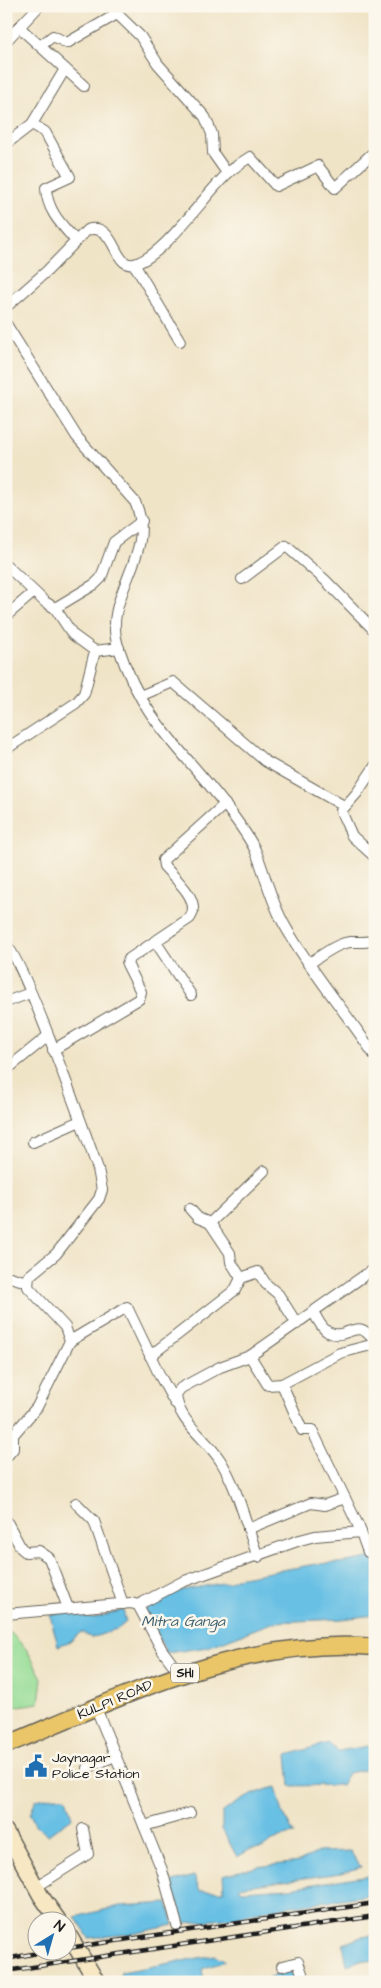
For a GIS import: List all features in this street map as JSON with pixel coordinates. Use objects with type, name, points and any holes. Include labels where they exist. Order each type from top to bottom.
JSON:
[{"type":"main road","name":"KULPI ROAD","points":[[6,1745],[180,1674],[268,1652],[375,1647]]},
{"type":"main road","points":[[6,1832],[36,1888],[51,1910]]},
{"type":"main road","points":[[78,1951],[97,1982]]},
{"type":"street","points":[[6,41],[39,6]]},
{"type":"street","points":[[40,46],[53,36],[67,44],[113,10],[140,36],[166,74],[205,117],[212,134],[213,154],[228,173]]},
{"type":"street","points":[[19,27],[84,86]]},
{"type":"street","points":[[6,144],[32,124],[65,69]]},
{"type":"street","points":[[32,124],[45,132],[70,177],[46,188],[46,199],[54,216],[76,241]]},
{"type":"street","points":[[6,307],[47,271],[87,230],[93,228],[101,231],[108,237],[122,261],[127,265],[134,264],[163,245],[228,173],[250,157],[276,186],[318,166],[335,188],[375,151]]},
{"type":"street","points":[[134,264],[180,341]]},
{"type":"street","points":[[6,324],[77,437],[135,502],[142,521],[137,554],[114,622],[119,648],[140,696],[151,715],[225,804],[256,853],[277,912],[308,964],[375,1056]]},
{"type":"street","points":[[55,608],[95,584],[101,578],[114,542],[142,521]]},
{"type":"street","points":[[242,580],[286,546],[325,580],[375,631]]},
{"type":"street","points":[[6,564],[34,592],[55,608],[73,635],[95,651],[119,648]]},
{"type":"street","points":[[6,616],[34,592]]},
{"type":"street","points":[[6,749],[76,703],[84,694],[95,651]]},
{"type":"street","points":[[140,696],[173,682],[265,761],[344,806]]},
{"type":"street","points":[[375,766],[357,793],[344,806],[342,816],[352,836],[375,857]]},
{"type":"street","points":[[53,1050],[139,999],[141,992],[127,964],[135,955],[190,918],[194,912],[193,902],[164,866],[162,860],[225,804]]},
{"type":"street","points":[[308,964],[341,944],[351,942],[363,944],[375,940]]},
{"type":"street","points":[[155,942],[191,995]]},
{"type":"street","points":[[7,943],[48,1036],[101,1180],[100,1199],[56,1254],[29,1276],[27,1282],[28,1286],[65,1327],[70,1341]]},
{"type":"street","points":[[6,1002],[30,993]]},
{"type":"street","points":[[6,1070],[48,1036]]},
{"type":"street","points":[[33,1142],[80,1120]]},
{"type":"street","points":[[210,1223],[264,1171]]},
{"type":"street","points":[[190,1209],[198,1218],[210,1223],[230,1253],[230,1262],[241,1278]]},
{"type":"street","points":[[179,1410],[176,1394],[181,1388],[220,1367],[250,1356],[314,1313],[375,1268]]},
{"type":"street","points":[[150,1356],[235,1290],[241,1278],[258,1272],[266,1284],[278,1294],[297,1324]]},
{"type":"street","points":[[6,1279],[10,1276],[27,1282]]},
{"type":"street","points":[[6,1456],[14,1449],[13,1435],[37,1407],[70,1341],[127,1307],[150,1356],[179,1410],[220,1461],[258,1556]]},
{"type":"street","points":[[250,1356],[268,1386],[282,1384],[340,1354],[375,1343],[368,1332],[360,1328],[334,1334],[329,1333],[314,1313]]},
{"type":"street","points":[[282,1384],[302,1430],[312,1430],[361,1532],[365,1549],[368,1552],[375,1553]]},
{"type":"street","points":[[248,1529],[311,1503],[325,1505],[345,1498]]},
{"type":"street","points":[[76,1503],[94,1521],[122,1604]]},
{"type":"street","points":[[6,1520],[21,1548],[26,1552],[39,1552],[49,1558],[68,1608]]},
{"type":"street","points":[[6,1614],[122,1604],[138,1605],[182,1582],[314,1536],[361,1532]]},
{"type":"street","points":[[138,1605],[143,1611],[158,1644],[180,1674]]},
{"type":"street","points":[[96,1708],[162,1870],[176,1925]]},
{"type":"street","points":[[87,1768],[115,1756]]},
{"type":"street","points":[[144,1826],[190,1813]]},
{"type":"street","points":[[36,1888],[88,1854],[83,1829]]},
{"type":"street","points":[[282,1966],[298,1962],[305,1982]]},
{"type":"green space","points":[[11,1633],[27,1650],[42,1678],[39,1703],[6,1708],[6,1635]]},
{"type":"water","name":"Mitra Ganga","points":[[375,1557],[375,1615],[342,1619],[274,1622],[208,1647],[167,1653],[147,1618],[145,1607],[165,1593],[316,1564],[339,1563]]},
{"type":"water","points":[[80,1610],[92,1619],[123,1610],[126,1622],[119,1628],[92,1638],[81,1632],[71,1641],[58,1646],[50,1615]]},
{"type":"water","points":[[328,1743],[338,1751],[375,1745],[375,1768],[348,1773],[341,1785],[290,1786],[287,1755]]},
{"type":"water","points":[[276,1787],[283,1813],[294,1834],[279,1837],[262,1848],[251,1849],[237,1857],[222,1829],[222,1813],[248,1797]]},
{"type":"water","points":[[66,1797],[72,1818],[48,1835],[36,1826],[30,1814],[36,1800]]},
{"type":"water","points":[[350,1851],[361,1867],[341,1873],[239,1887],[242,1891],[290,1888],[375,1874],[375,1894],[266,1910],[234,1918],[185,1923],[170,1883],[194,1876],[200,1891],[224,1891],[223,1875],[257,1867],[299,1862],[318,1852]]},
{"type":"water","points":[[168,1903],[174,1925],[132,1934],[89,1938],[78,1922],[78,1916],[120,1906]]},
{"type":"water","points":[[375,1935],[375,1961],[361,1960],[347,1965],[343,1944],[361,1937]]},
{"type":"water","points":[[215,1955],[226,1961],[202,1969],[204,1982],[120,1982],[121,1972]]},
{"type":"water","points":[[292,1968],[298,1982],[261,1982]]},
{"type":"railway","points":[[78,1947],[375,1903]]},
{"type":"railway","points":[[6,1971],[375,1916]]},
{"type":"railway","points":[[6,1959],[28,1955]]},
{"type":"place","name":"Jaynagar Police Station","points":[[36,1766]]}]
